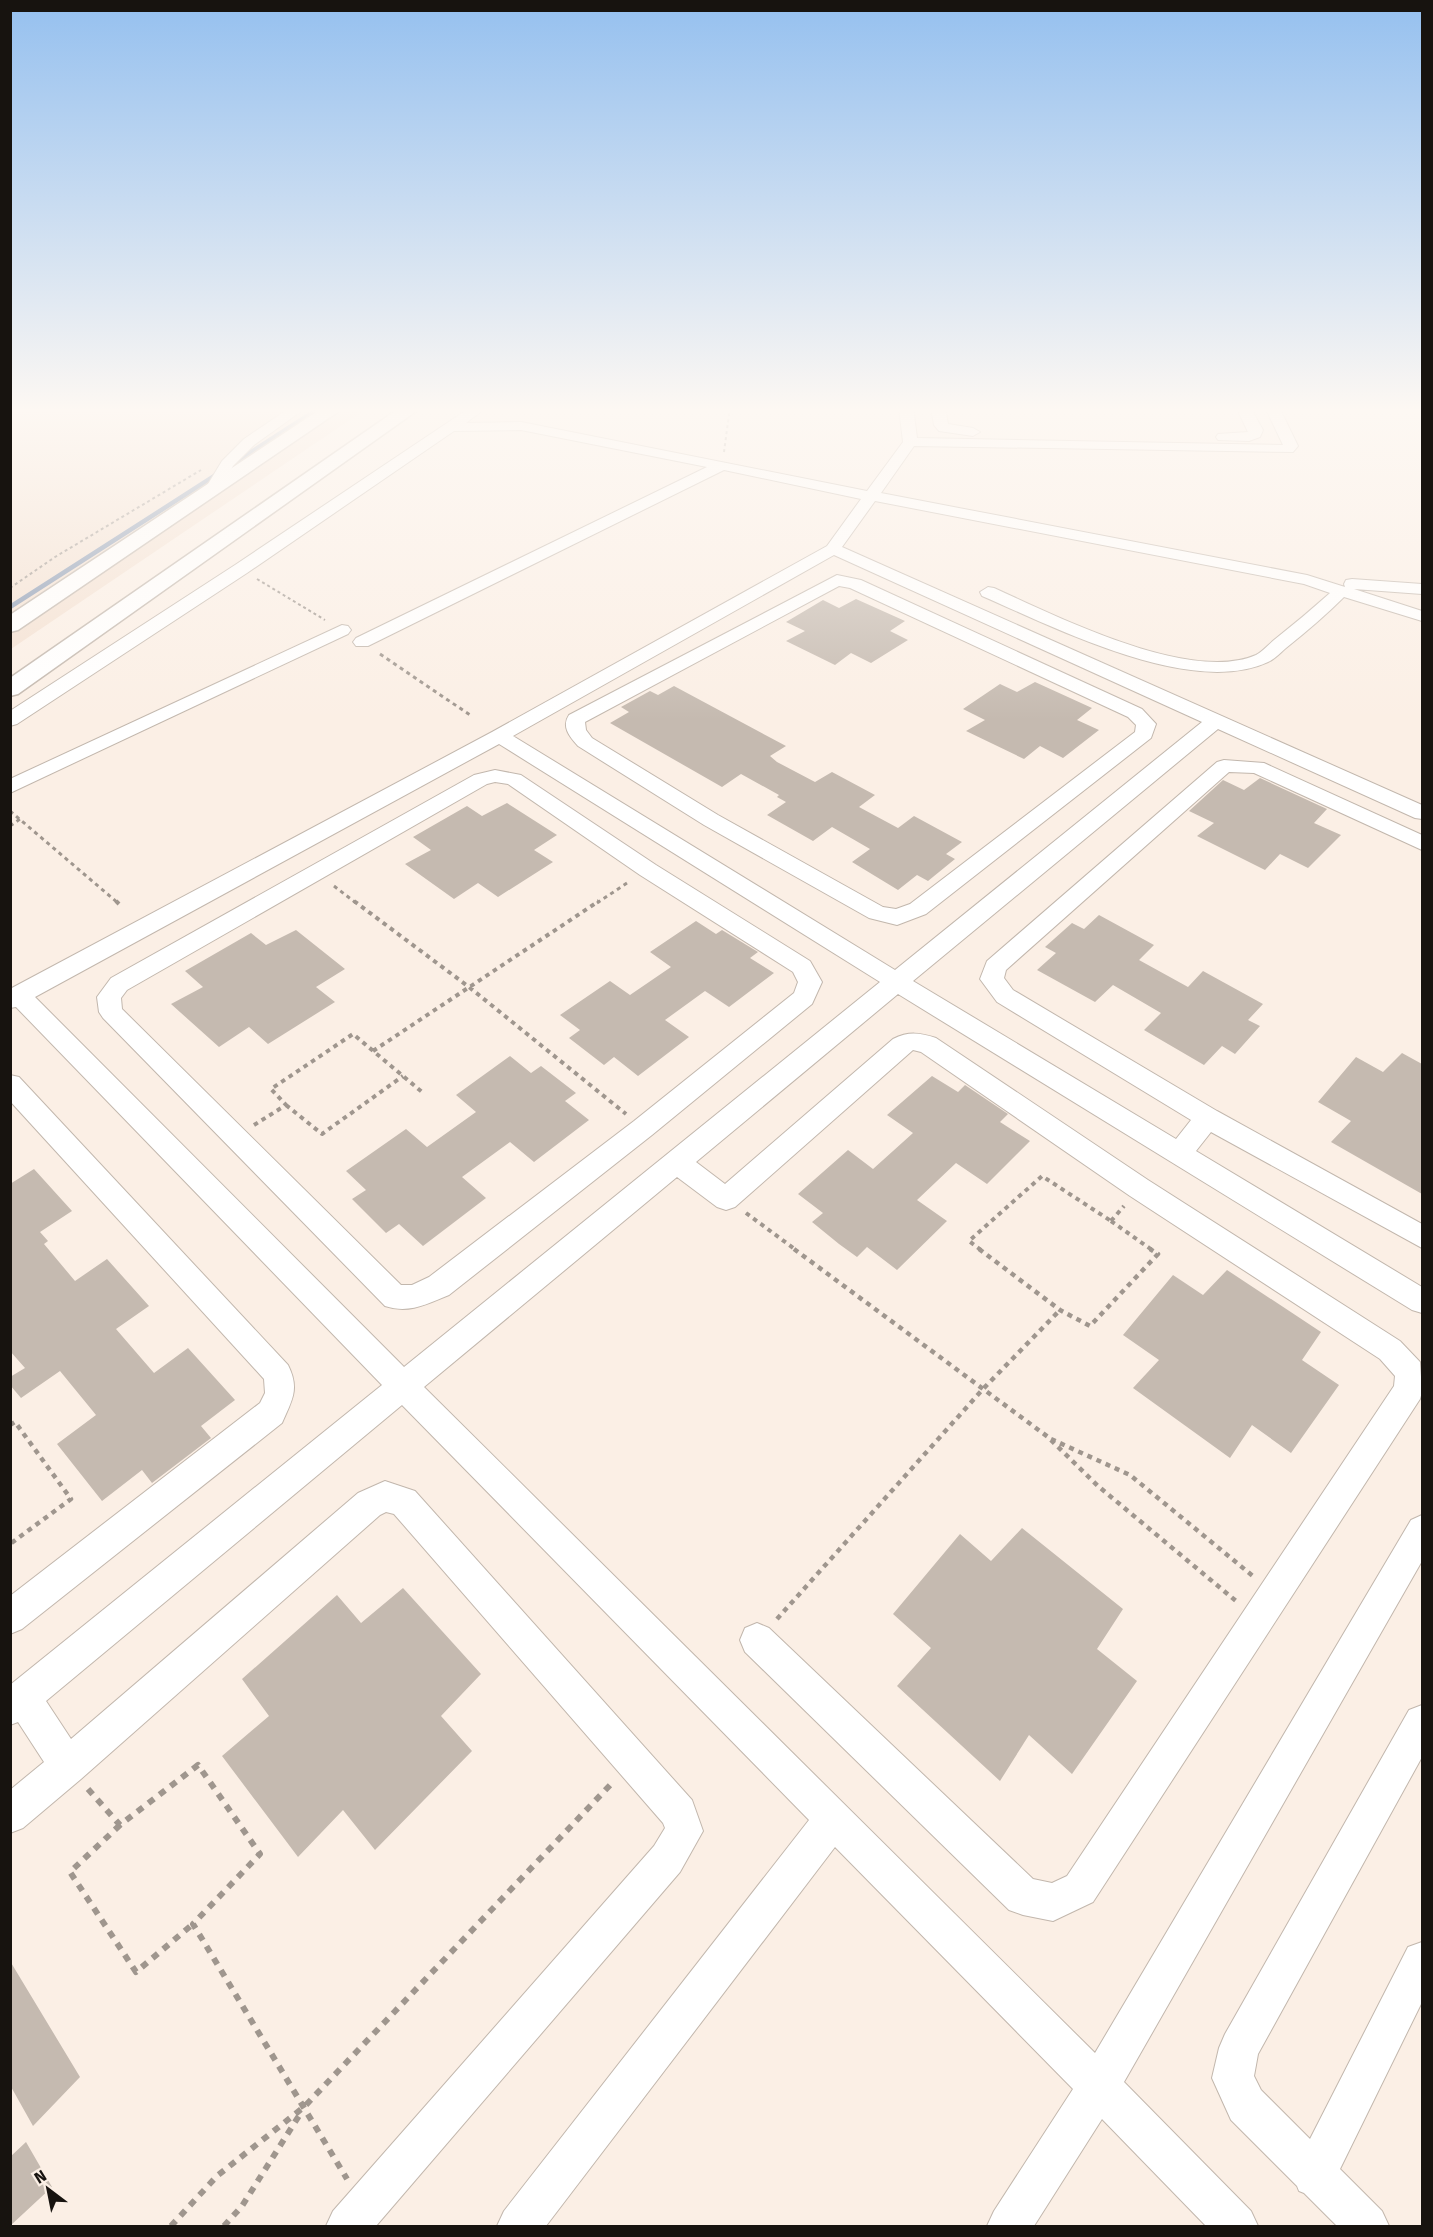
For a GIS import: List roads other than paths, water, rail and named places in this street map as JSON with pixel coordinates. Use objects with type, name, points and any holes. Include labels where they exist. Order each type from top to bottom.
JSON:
[{"type":"highway","points":[[10,625],[170,511]]},
{"type":"highway","points":[[10,689],[264,511]]},
{"type":"street","points":[[10,720],[325,511]]},
{"type":"street","points":[[362,642],[628,511]]},
{"type":"street","points":[[860,511],[833,549],[499,735],[15,998],[1236,2226]]},
{"type":"street","points":[[951,511],[1306,580],[1422,589]]},
{"type":"street","points":[[833,549],[1422,813]]},
{"type":"street","points":[[837,580],[855,584],[987,645],[1135,713],[1146,724],[1144,734],[918,909],[897,917],[877,913],[711,820],[585,742],[576,731],[576,719],[837,580]]},
{"type":"street","points":[[1306,580],[1422,616]]},
{"type":"street","points":[[988,592],[1123,650],[1189,664],[1223,666],[1262,658],[1302,627],[1341,591]]},
{"type":"street","points":[[987,645],[1011,629]]},
{"type":"street","points":[[10,788],[342,630]]},
{"type":"street","points":[[68,1766],[17,1703],[1215,721]]},
{"type":"street","points":[[499,735],[897,982],[1422,1300]]},
{"type":"street","points":[[1422,843],[1257,767],[1224,766],[995,967],[992,980],[1005,996],[1208,1118],[1422,1237]]},
{"type":"street","points":[[495,776],[514,779],[648,870],[802,967],[810,982],[804,998],[643,1128],[439,1286],[414,1297],[395,1298],[111,1012],[109,997],[119,984],[314,872],[481,779],[495,776]]},
{"type":"street","points":[[675,846],[711,820]]},
{"type":"street","points":[[286,851],[314,872]]},
{"type":"street","points":[[677,1162],[726,1199],[902,1045],[910,1041],[927,1044],[1139,1188],[1390,1350],[1410,1371],[1409,1389],[1080,1889],[1053,1902],[1023,1896],[757,1640]]},
{"type":"street","points":[[10,1084],[278,1374],[280,1393],[271,1413],[10,1617]]},
{"type":"street","points":[[1179,1153],[1208,1118]]},
{"type":"street","points":[[10,1815],[369,1504],[385,1496],[404,1502],[679,1813],[684,1831],[667,1858],[363,2220]]},
{"type":"street","points":[[1009,2226],[1099,2086],[1422,1531]]},
{"type":"street","points":[[1367,2226],[1314,2176],[1246,2105],[1233,2078],[1239,2048],[1422,1723]]},
{"type":"street","points":[[519,2226],[833,1819]]},
{"type":"street","points":[[1314,2176],[1422,1961]]},
{"type":"waterway","points":[[10,607],[159,511]]}]
